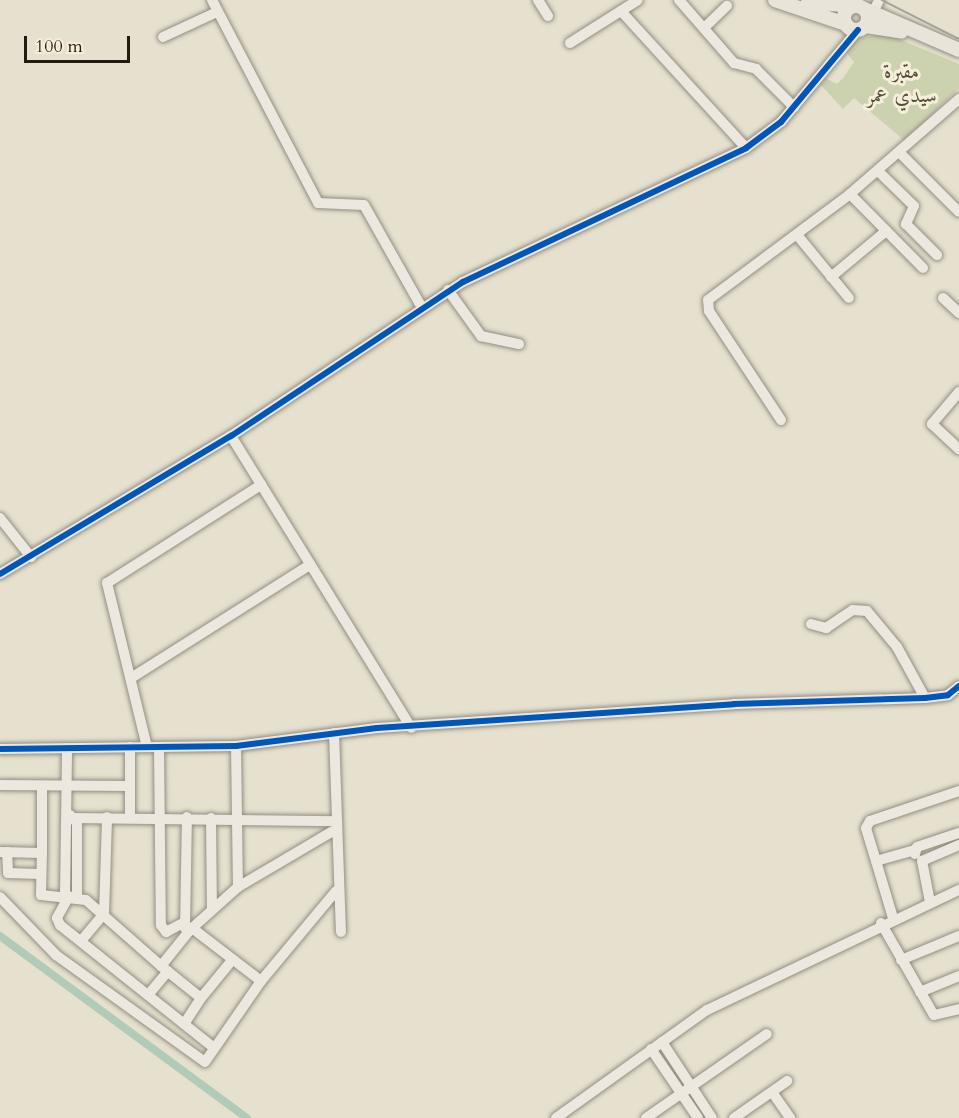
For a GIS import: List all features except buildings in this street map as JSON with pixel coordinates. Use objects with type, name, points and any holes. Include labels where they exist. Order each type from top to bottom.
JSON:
[{"type":"main road","points":[[775,0],[861,18],[959,50]]},
{"type":"main road","points":[[800,0],[833,8],[907,34],[959,59]]},
{"type":"street","points":[[212,0],[318,203],[364,205],[421,306]]},
{"type":"street","points":[[538,0],[548,16]]},
{"type":"street","points":[[570,43],[638,0]]},
{"type":"street","points":[[679,0],[734,63],[756,69],[794,108]]},
{"type":"street","points":[[704,28],[727,6]]},
{"type":"street","points":[[621,11],[746,148]]},
{"type":"street","points":[[163,37],[217,12]]},
{"type":"street","points":[[0,574],[231,436],[448,290],[498,262],[746,148],[794,108],[861,18]]},
{"type":"street","points":[[781,420],[709,310],[708,300],[798,236],[900,153],[959,99]]},
{"type":"street","points":[[900,153],[959,212]]},
{"type":"street","points":[[878,171],[914,206],[906,224],[937,255]]},
{"type":"street","points":[[850,194],[919,264],[928,247]]},
{"type":"street","points":[[831,277],[886,231]]},
{"type":"street","points":[[798,236],[849,298]]},
{"type":"street","points":[[448,290],[481,336],[519,344]]},
{"type":"street","points":[[943,298],[959,313]]},
{"type":"street","points":[[959,392],[932,424],[959,449]]},
{"type":"street","points":[[231,436],[411,728]]},
{"type":"street","points":[[261,485],[109,580],[131,678],[153,747],[159,817],[161,925],[166,932],[189,927],[261,981]]},
{"type":"street","points":[[0,518],[31,557]]},
{"type":"street","points":[[131,678],[310,565]]},
{"type":"street","points":[[811,624],[826,628],[853,610],[867,611],[906,660],[925,698]]},
{"type":"street","points":[[0,749],[236,746],[334,733],[734,704],[953,696],[959,686]]},
{"type":"street","points":[[334,733],[333,826],[336,891],[341,932]]},
{"type":"street","points":[[236,746],[238,888]]},
{"type":"street","points":[[130,747],[130,816]]},
{"type":"street","points":[[67,748],[66,787],[71,816],[70,896],[57,920],[214,1048]]},
{"type":"street","points":[[0,785],[130,786]]},
{"type":"street","points":[[42,786],[41,895],[70,896],[104,914],[201,999]]},
{"type":"street","points":[[893,918],[866,828],[870,821],[959,791]]},
{"type":"street","points":[[71,816],[187,817],[333,826]]},
{"type":"street","points":[[81,941],[104,914],[106,817]]},
{"type":"street","points":[[187,817],[189,927]]},
{"type":"street","points":[[211,818],[212,909]]},
{"type":"street","points":[[148,995],[189,927],[238,888],[333,826]]},
{"type":"street","points":[[876,861],[915,850],[959,833]]},
{"type":"street","points":[[920,866],[959,845]]},
{"type":"street","points":[[915,850],[930,902]]},
{"type":"street","points":[[40,874],[8,873],[3,852],[42,853]]},
{"type":"street","points":[[556,1118],[707,1010],[881,923],[959,890]]},
{"type":"street","points":[[0,897],[56,954],[206,1062],[261,981],[336,891]]},
{"type":"street","points":[[881,923],[920,993],[937,1017],[959,1009]]},
{"type":"street","points":[[901,960],[959,936]]},
{"type":"street","points":[[184,1024],[233,959]]},
{"type":"street","points":[[920,993],[959,976]]},
{"type":"street","points":[[646,1118],[767,1034]]},
{"type":"street","points":[[662,1042],[698,1118]]},
{"type":"street","points":[[651,1049],[712,1118]]},
{"type":"street","points":[[735,1118],[787,1081]]},
{"type":"street","points":[[772,1092],[790,1118]]},
{"type":"green space","name":"مقبرة سيدي عمر","points":[[884,33],[959,64],[959,88],[905,141],[854,98],[843,109],[820,84],[825,78],[837,84],[844,77],[854,62],[845,51],[858,39]]},
{"type":"waterway","points":[[0,936],[247,1118]]},
{"type":"tram line","points":[[882,0],[959,39]]},
{"type":"cycle path","points":[[0,574],[231,436],[463,282],[746,148],[781,122],[858,30]]},
{"type":"cycle path","points":[[0,749],[236,746],[377,728],[734,704],[925,698],[948,695],[959,686]]}]
